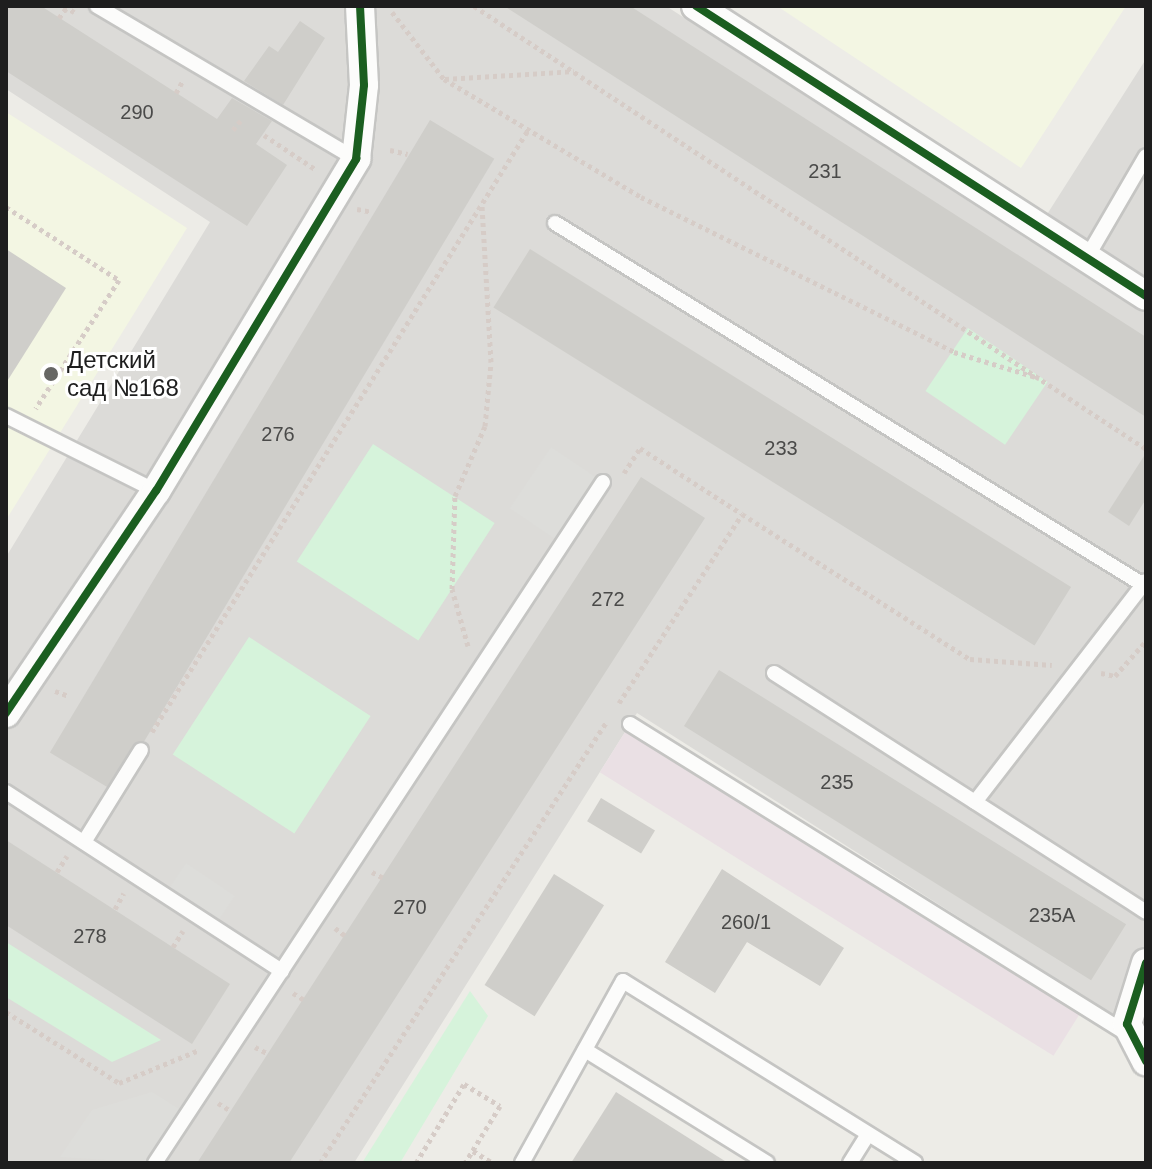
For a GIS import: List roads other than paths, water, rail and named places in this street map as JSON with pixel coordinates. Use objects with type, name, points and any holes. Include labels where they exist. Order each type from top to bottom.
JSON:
[{"type":"street","points":[[6,713],[156,491],[356,159],[364,85],[360,6]]},
{"type":"street","points":[[696,6],[1146,296]]},
{"type":"street","points":[[1146,963],[1128,1007],[1129,1035],[1146,1061]]},
{"type":"lane","points":[[97,6],[356,159]]},
{"type":"lane","points":[[1086,259],[1146,156]]},
{"type":"lane","points":[[555,223],[1144,583],[1076,667],[975,802]]},
{"type":"lane","points":[[6,416],[24,428],[156,491]]},
{"type":"lane","points":[[155,1163],[603,482]]},
{"type":"lane","points":[[774,673],[1146,912]]},
{"type":"lane","points":[[630,724],[1129,1035]]},
{"type":"lane","points":[[84,842],[141,750]]},
{"type":"lane","points":[[6,792],[282,971]]},
{"type":"lane","points":[[522,1163],[623,981],[915,1163]]},
{"type":"lane","points":[[585,1050],[767,1163]]},
{"type":"lane","points":[[850,1163],[868,1134]]},
{"type":"place","name":"Детский сад №168","points":[[51,374]]}]
